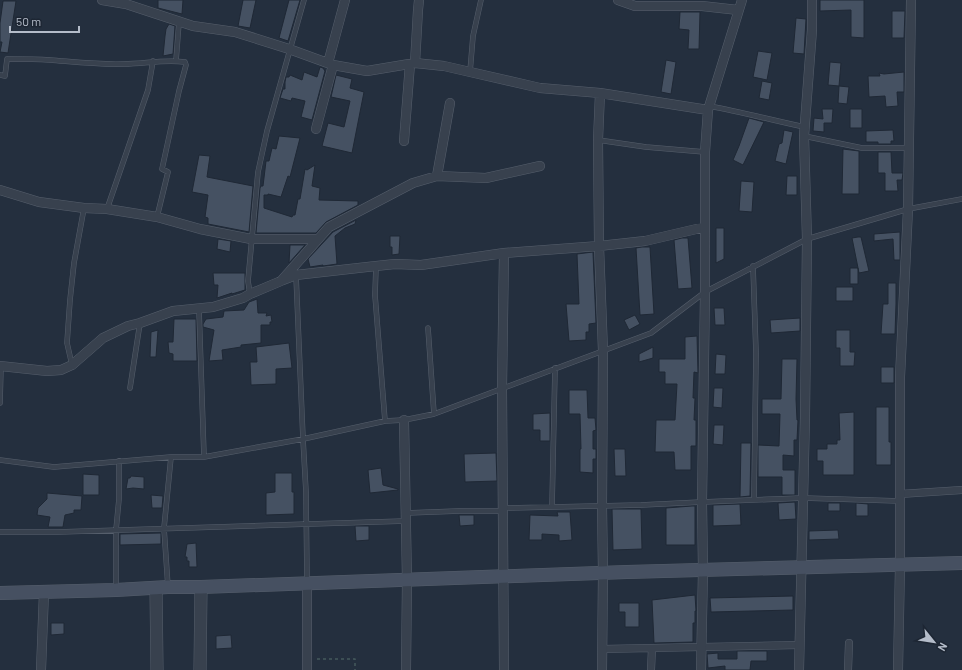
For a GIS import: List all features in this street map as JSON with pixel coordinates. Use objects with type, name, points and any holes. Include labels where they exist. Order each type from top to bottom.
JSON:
[{"type":"main road","points":[[0,594],[162,587],[962,563]]},
{"type":"street","points":[[102,0],[126,4],[193,26],[235,32],[330,64],[367,71],[412,64],[444,66],[540,88],[600,93],[708,108]]},
{"type":"street","points":[[316,129],[345,0]]},
{"type":"street","points":[[404,142],[419,0]]},
{"type":"street","points":[[618,0],[635,6],[702,6],[738,10]]},
{"type":"street","points":[[701,670],[705,152],[708,108],[742,0]]},
{"type":"street","points":[[799,670],[805,417],[807,239],[804,132],[812,30],[812,0]]},
{"type":"street","points":[[898,670],[900,565],[900,377],[908,209],[911,0]]},
{"type":"street","points":[[600,93],[598,140],[599,246],[603,351],[602,670]]},
{"type":"street","points":[[437,176],[450,103]]},
{"type":"street","points":[[281,281],[329,227],[413,183],[437,176],[486,178],[540,166]]},
{"type":"street","points":[[0,190],[39,202],[84,208],[107,209],[157,217],[200,229],[251,239],[317,239]]},
{"type":"street","points":[[0,366],[47,371],[61,370],[72,365],[103,338],[128,326],[140,324],[173,311],[213,307],[296,275],[395,264],[421,265],[504,253],[645,241],[705,228]]},
{"type":"street","points":[[504,253],[502,389],[504,670]]},
{"type":"street","points":[[404,420],[407,580],[406,670]]},
{"type":"street","points":[[900,497],[962,490]]},
{"type":"street","points":[[307,583],[307,670]]},
{"type":"street","points":[[157,670],[162,587]]},
{"type":"street","points":[[200,670],[201,587]]},
{"type":"street","points":[[41,670],[44,592]]},
{"type":"street","points":[[848,670],[849,643]]},
{"type":"street","points":[[602,649],[799,645]]},
{"type":"street","points":[[651,670],[652,648]]},
{"type":"lane","points":[[250,294],[248,281],[258,172],[267,131],[304,0]]},
{"type":"lane","points":[[470,72],[473,36],[481,0]]},
{"type":"lane","points":[[176,61],[180,22]]},
{"type":"lane","points":[[0,76],[5,76],[7,59],[50,60],[95,64],[185,62],[186,65],[162,169],[168,172],[157,217]]},
{"type":"lane","points":[[107,209],[148,90],[153,62]]},
{"type":"lane","points":[[708,108],[750,114],[804,132],[862,148],[909,148]]},
{"type":"lane","points":[[598,140],[646,147],[705,152]]},
{"type":"lane","points":[[0,460],[54,467],[170,457],[204,457],[303,439],[385,420],[404,420],[434,414],[651,333],[705,292],[807,239],[908,209],[962,199]]},
{"type":"lane","points":[[72,365],[67,343],[70,300],[74,263],[84,208]]},
{"type":"lane","points":[[376,266],[376,295],[385,420]]},
{"type":"lane","points":[[754,266],[756,353],[754,500]]},
{"type":"lane","points":[[296,275],[306,492],[307,583]]},
{"type":"lane","points":[[199,309],[204,457]]},
{"type":"lane","points":[[130,388],[140,324]]},
{"type":"lane","points":[[428,328],[434,414]]},
{"type":"lane","points":[[0,366],[0,403]]},
{"type":"lane","points":[[552,507],[555,368]]},
{"type":"lane","points":[[162,587],[164,528],[170,457]]},
{"type":"lane","points":[[116,590],[116,530],[119,499],[119,461]]},
{"type":"lane","points":[[0,532],[58,532],[306,524],[406,517],[458,511],[803,498],[900,497]]},
{"type":"path","points":[[307,659],[355,659],[355,670]]},
{"type":"building","points":[[158,0],[183,0],[182,14],[158,8]]},
{"type":"building","points":[[243,0],[256,0],[250,28],[238,26]]},
{"type":"building","points":[[289,0],[300,0],[288,41],[279,38]]},
{"type":"building","points":[[820,0],[864,0],[864,38],[851,37],[851,10],[820,11]]},
{"type":"building","points":[[3,1],[16,1],[8,53],[0,52],[2,42],[0,42],[0,23]]},
{"type":"building","points":[[892,11],[905,11],[904,38],[892,38]]},
{"type":"building","points":[[680,12],[700,12],[699,49],[688,49],[689,30],[679,29]]},
{"type":"building","points":[[796,18],[806,19],[804,54],[793,53]]},
{"type":"building","points":[[169,24],[175,26],[173,54],[163,56],[166,29]]},
{"type":"building","points":[[758,51],[772,53],[767,80],[753,77]]},
{"type":"building","points":[[666,60],[676,62],[671,94],[661,92]]},
{"type":"building","points":[[830,62],[841,63],[839,86],[828,85]]},
{"type":"building","points":[[320,67],[325,71],[312,120],[301,117],[305,101],[292,98],[291,101],[280,98],[283,89],[285,89],[286,77],[289,77],[290,75],[302,80],[304,72],[317,77]]},
{"type":"building","points":[[904,72],[904,92],[897,92],[898,106],[886,107],[885,96],[869,97],[868,76],[880,76],[879,73]]},
{"type":"building","points":[[336,75],[352,79],[350,88],[364,92],[352,153],[322,146],[328,123],[344,127],[350,101],[331,97]]},
{"type":"building","points":[[762,81],[772,83],[769,100],[759,98]]},
{"type":"building","points":[[839,86],[849,87],[847,104],[838,103]]},
{"type":"building","points":[[822,109],[833,109],[832,123],[824,123],[824,132],[813,131],[814,118],[823,119]]},
{"type":"building","points":[[850,109],[862,109],[862,128],[850,128]]},
{"type":"building","points":[[749,118],[764,122],[743,165],[733,160]]},
{"type":"building","points":[[784,130],[793,132],[786,164],[775,161],[779,144],[782,143]]},
{"type":"building","points":[[893,130],[894,141],[891,141],[891,144],[866,142],[866,131]]},
{"type":"building","points":[[279,136],[300,138],[290,177],[288,176],[281,197],[268,194],[264,195],[264,208],[292,217],[295,215],[298,199],[300,199],[305,169],[307,170],[315,165],[312,186],[320,188],[319,200],[358,201],[358,205],[326,222],[316,233],[256,233],[260,188],[263,186],[266,161],[269,161],[272,148],[276,149]]},
{"type":"building","points":[[843,149],[859,151],[859,194],[842,194]]},
{"type":"building","points":[[878,152],[891,152],[892,173],[903,173],[902,180],[897,180],[898,191],[885,191],[885,173],[878,173]]},
{"type":"building","points":[[199,155],[210,156],[207,177],[253,186],[249,232],[208,224],[208,218],[205,217],[208,195],[192,192]]},
{"type":"building","points":[[787,176],[797,176],[797,195],[786,195]]},
{"type":"building","points":[[741,181],[754,182],[752,212],[739,211]]},
{"type":"building","points":[[356,220],[355,224],[345,228],[335,236],[337,264],[310,267],[308,259],[333,232]]},
{"type":"building","points":[[716,228],[724,228],[724,259],[716,263]]},
{"type":"building","points":[[900,232],[900,260],[894,260],[893,239],[874,241],[874,234]]},
{"type":"building","points":[[390,236],[400,236],[399,254],[392,255]]},
{"type":"building","points":[[861,237],[869,271],[859,273],[852,238]]},
{"type":"building","points":[[688,238],[692,288],[678,289],[674,240]]},
{"type":"building","points":[[218,239],[231,241],[230,252],[217,249]]},
{"type":"building","points":[[290,245],[305,245],[289,263]]},
{"type":"building","points":[[650,247],[654,314],[640,315],[636,248]]},
{"type":"building","points":[[593,252],[596,323],[589,324],[589,332],[586,332],[586,340],[569,341],[566,304],[579,304],[577,254]]},
{"type":"building","points":[[850,268],[858,268],[858,284],[850,284]]},
{"type":"building","points":[[213,273],[245,273],[245,290],[217,298],[218,285],[214,285]]},
{"type":"building","points":[[888,283],[896,283],[895,334],[881,334],[883,304],[888,304]]},
{"type":"building","points":[[836,287],[853,287],[853,301],[836,301]]},
{"type":"building","points":[[257,299],[258,313],[267,313],[266,316],[271,315],[272,322],[270,322],[270,325],[261,325],[261,343],[241,345],[241,347],[222,350],[223,360],[209,361],[214,330],[203,327],[206,319],[223,317],[224,311],[244,310],[249,302]]},
{"type":"building","points":[[714,308],[724,308],[725,325],[715,325]]},
{"type":"building","points":[[635,315],[640,324],[629,330],[624,320]]},
{"type":"building","points":[[800,318],[800,331],[771,333],[770,320]]},
{"type":"building","points":[[174,319],[196,319],[197,361],[173,361],[173,354],[169,353],[168,342],[173,342]]},
{"type":"building","points":[[158,330],[156,357],[150,357],[151,332]]},
{"type":"building","points":[[836,330],[850,330],[850,352],[855,352],[854,366],[840,366],[840,348],[836,348]]},
{"type":"building","points":[[697,336],[698,373],[694,372],[693,398],[695,398],[694,420],[696,420],[696,446],[691,446],[691,470],[675,470],[674,452],[655,452],[656,420],[675,420],[677,384],[665,384],[665,372],[659,372],[659,359],[685,359],[685,337]]},
{"type":"building","points":[[289,343],[292,368],[276,369],[276,384],[251,385],[250,362],[257,362],[256,347]]},
{"type":"building","points":[[653,347],[653,358],[639,362],[639,354]]},
{"type":"building","points":[[716,354],[726,355],[725,374],[715,374]]},
{"type":"building","points":[[782,359],[797,359],[797,440],[794,440],[794,456],[783,455],[783,470],[795,470],[795,495],[782,495],[782,477],[758,477],[758,445],[779,446],[780,414],[762,414],[762,399],[781,399]]},
{"type":"building","points":[[881,367],[894,367],[894,383],[881,383]]},
{"type":"building","points":[[714,388],[723,388],[722,408],[713,407]]},
{"type":"building","points":[[569,390],[587,390],[588,418],[595,418],[596,430],[593,431],[593,449],[596,449],[596,459],[593,459],[593,473],[580,472],[580,414],[569,414]]},
{"type":"building","points":[[876,407],[889,407],[889,442],[891,442],[891,465],[876,465]]},
{"type":"building","points":[[854,412],[854,475],[823,475],[823,461],[817,461],[817,449],[827,449],[827,444],[837,444],[837,440],[840,440],[839,413]]},
{"type":"building","points":[[550,413],[550,441],[540,441],[540,430],[533,430],[533,414]]},
{"type":"building","points":[[714,425],[724,425],[723,445],[713,444]]},
{"type":"building","points":[[741,443],[751,443],[750,496],[740,497]]},
{"type":"building","points":[[614,449],[625,449],[626,476],[615,476]]},
{"type":"building","points":[[496,453],[497,481],[465,482],[464,454]]},
{"type":"building","points":[[381,468],[383,485],[398,490],[370,493],[368,470]]},
{"type":"building","points":[[275,473],[292,473],[294,514],[266,515],[266,493],[275,492]]},
{"type":"building","points":[[83,474],[99,475],[99,495],[83,495]]},
{"type":"building","points":[[131,476],[144,477],[144,489],[126,489],[128,478]]},
{"type":"building","points":[[47,493],[82,496],[81,510],[74,510],[74,513],[65,515],[63,527],[48,527],[50,517],[37,515],[38,508],[47,499]]},
{"type":"building","points":[[151,495],[163,496],[162,508],[152,508]]},
{"type":"building","points":[[795,502],[796,519],[779,520],[778,503]]},
{"type":"building","points":[[828,503],[840,503],[840,511],[828,511]]},
{"type":"building","points":[[856,503],[868,504],[868,516],[856,516]]},
{"type":"building","points":[[740,504],[741,525],[713,526],[713,505]]},
{"type":"building","points":[[695,506],[695,545],[666,545],[666,508]]},
{"type":"building","points":[[612,509],[641,509],[642,549],[613,550]]},
{"type":"building","points":[[557,512],[570,512],[572,540],[559,541],[559,535],[542,534],[542,540],[529,540],[530,515],[558,516]]},
{"type":"building","points":[[459,515],[474,515],[474,525],[460,526]]},
{"type":"building","points":[[355,526],[369,526],[369,540],[356,541]]},
{"type":"building","points":[[838,530],[839,539],[809,540],[809,531]]},
{"type":"building","points":[[161,533],[161,544],[120,545],[120,534]]},
{"type":"building","points":[[196,543],[197,567],[189,567],[189,561],[187,561],[187,557],[185,557],[187,544]]},
{"type":"building","points":[[695,595],[696,611],[695,623],[693,623],[693,642],[654,643],[652,600]]},
{"type":"building","points":[[793,596],[793,610],[711,612],[710,598]]},
{"type":"building","points":[[619,603],[639,603],[639,627],[625,627],[625,612],[619,612]]},
{"type":"building","points":[[51,623],[64,623],[64,634],[51,635]]},
{"type":"building","points":[[231,635],[232,648],[216,649],[216,636]]},
{"type":"building","points":[[737,651],[767,651],[767,661],[751,661],[750,670],[725,670],[725,666],[708,668],[707,654],[718,653],[718,659],[737,659]]}]
